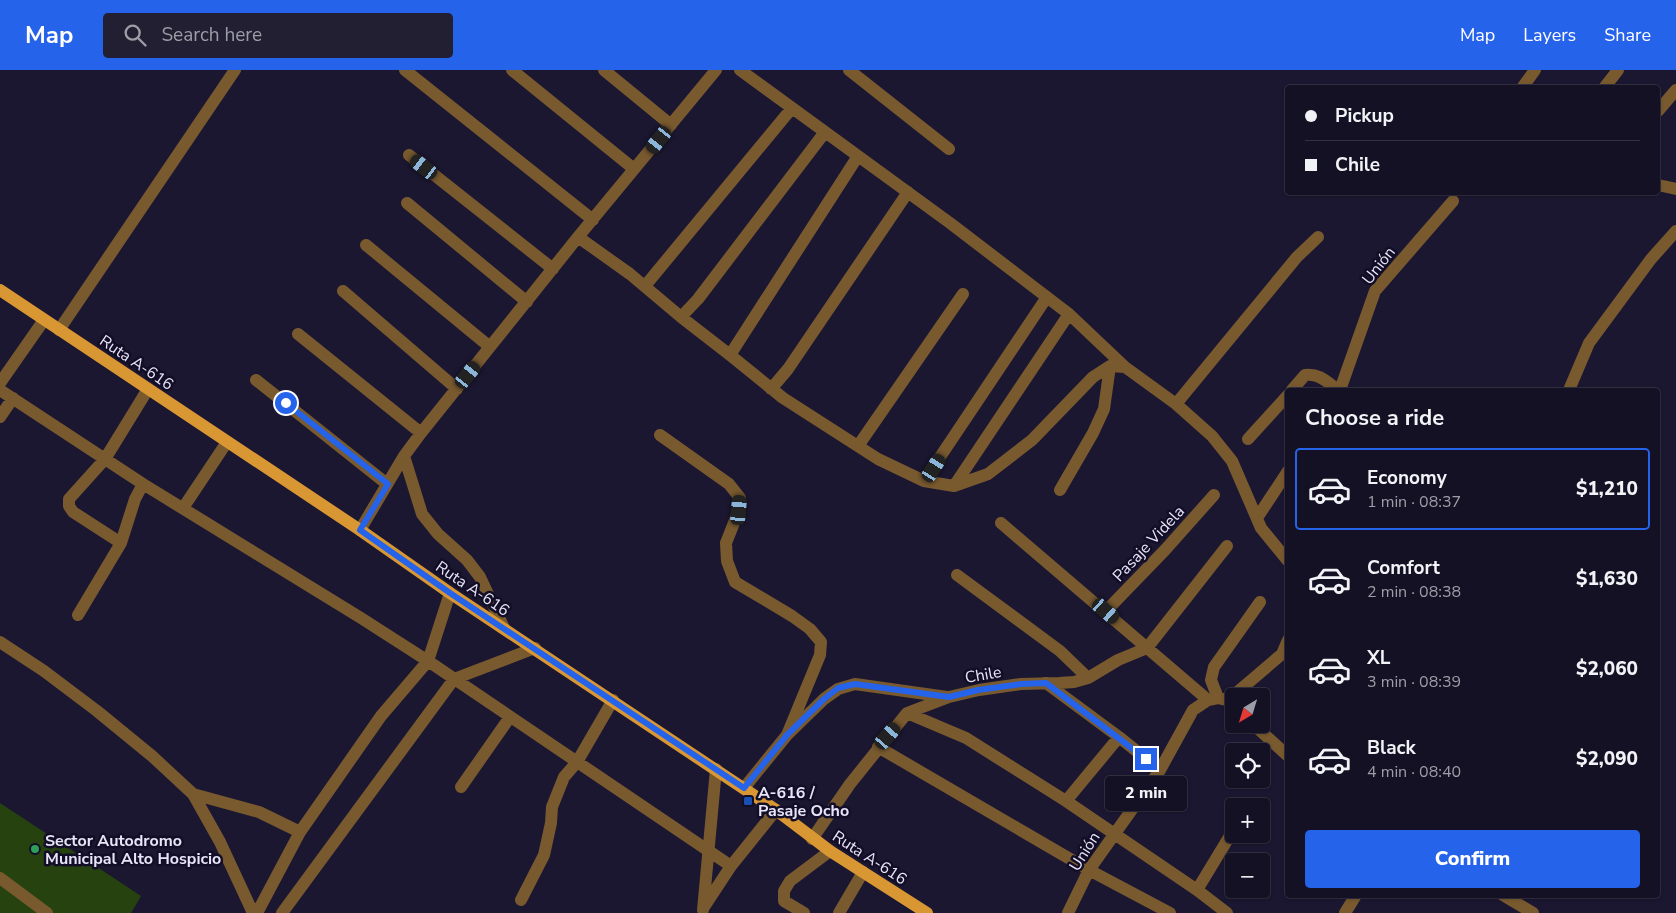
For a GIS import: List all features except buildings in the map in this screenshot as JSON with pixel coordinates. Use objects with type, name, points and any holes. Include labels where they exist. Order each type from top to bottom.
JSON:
[{"type":"main road","name":"Ruta A-616","points":[[0,290],[360,530],[450,593],[716,769],[776,810],[812,839],[927,913]]},
{"type":"street","points":[[59,330],[235,70]]},
{"type":"street","points":[[404,70],[593,220]]},
{"type":"street","points":[[512,70],[634,169]]},
{"type":"street","points":[[604,70],[671,124]]},
{"type":"street","points":[[740,70],[908,192],[1069,314],[1125,367],[1176,404],[1212,436],[1232,461],[1262,528],[1285,557]]},
{"type":"street","points":[[849,70],[949,149]]},
{"type":"street","points":[[1524,85],[1535,70]]},
{"type":"street","points":[[1606,85],[1618,70]]},
{"type":"street","points":[[360,530],[404,456],[421,433],[713,71]]},
{"type":"street","points":[[1660,109],[1676,90]]},
{"type":"street","points":[[645,286],[792,108]]},
{"type":"street","points":[[681,317],[698,299],[826,132]]},
{"type":"street","points":[[409,155],[553,269]]},
{"type":"street","points":[[730,355],[858,156]]},
{"type":"street","points":[[1660,185],[1676,189]]},
{"type":"street","points":[[771,389],[788,369],[908,192]]},
{"type":"street","name":"Unión","points":[[1340,388],[1375,291],[1453,201]]},
{"type":"street","points":[[407,203],[527,302]]},
{"type":"street","points":[[1570,388],[1589,343],[1651,259],[1676,231]]},
{"type":"street","points":[[1176,404],[1296,257],[1318,237]]},
{"type":"street","points":[[578,238],[630,274],[783,398],[878,459],[924,481],[954,486],[988,474],[1032,440],[1093,377],[1110,366],[1125,367]]},
{"type":"street","points":[[366,245],[490,347]]},
{"type":"street","points":[[343,291],[456,389]]},
{"type":"street","points":[[858,446],[963,294]]},
{"type":"street","points":[[924,481],[1047,297]]},
{"type":"street","points":[[954,486],[1069,314]]},
{"type":"street","points":[[0,383],[44,320]]},
{"type":"street","points":[[298,334],[421,433]]},
{"type":"street","points":[[1060,490],[1093,433],[1104,409],[1110,366]]},
{"type":"street","points":[[1294,388],[1305,375],[1312,374],[1319,376],[1336,388]]},
{"type":"street","points":[[256,380],[388,484]]},
{"type":"street","points":[[120,543],[73,512],[68,506],[69,499],[105,459],[148,389]]},
{"type":"street","points":[[0,390],[143,484],[361,618],[731,866]]},
{"type":"street","points":[[0,417],[13,398]]},
{"type":"street","points":[[1248,439],[1285,398]]},
{"type":"street","points":[[660,435],[729,484],[740,498],[739,510],[726,543],[727,561],[735,582],[792,616],[810,629],[821,642],[820,655],[787,735]]},
{"type":"street","points":[[183,508],[227,442]]},
{"type":"street","points":[[404,456],[422,514],[438,534],[467,560],[480,577],[504,628]]},
{"type":"street","points":[[1257,518],[1285,476]]},
{"type":"street","points":[[78,615],[120,543],[135,499],[143,484]]},
{"type":"street","name":"Pasaje Videla","points":[[1106,611],[1214,496]]},
{"type":"street","points":[[1001,523],[1147,648],[1222,701]]},
{"type":"street","points":[[1147,648],[1227,546]]},
{"type":"street","points":[[957,575],[1060,651],[1088,678]]},
{"type":"street","points":[[255,913],[300,832],[381,716],[428,662],[450,593]]},
{"type":"street","points":[[1222,701],[1211,680],[1214,667],[1260,602]]},
{"type":"street","points":[[0,642],[44,671],[97,711],[152,756],[193,794],[220,842],[255,913]]},
{"type":"street","name":"Unión","points":[[1068,913],[1090,870],[1160,770],[1193,710],[1222,701],[1282,654],[1285,647]]},
{"type":"street","points":[[282,913],[454,679],[535,648]]},
{"type":"street","name":"Chile","points":[[812,839],[850,784],[907,713],[949,697],[978,690],[1021,684],[1074,682],[1088,678],[1118,660],[1147,648]]},
{"type":"street","points":[[1046,683],[1160,770]]},
{"type":"street","points":[[744,788],[787,735],[838,688],[855,684],[949,697]]},
{"type":"street","points":[[521,900],[544,854],[551,823],[552,807],[564,777],[577,762],[613,700]]},
{"type":"street","points":[[907,713],[966,738],[1066,801],[1197,890],[1226,913]]},
{"type":"street","points":[[461,787],[510,717]]},
{"type":"street","points":[[1263,733],[1285,752]]},
{"type":"street","points":[[1066,801],[1119,737]]},
{"type":"street","points":[[878,747],[1090,870],[1170,913]]},
{"type":"street","points":[[702,911],[716,769]]},
{"type":"street","points":[[193,794],[259,812],[300,832]]},
{"type":"street","points":[[702,911],[731,866],[776,810]]},
{"type":"street","points":[[1197,890],[1226,843]]},
{"type":"street","points":[[804,913],[784,901],[784,891],[790,881],[830,851]]},
{"type":"street","points":[[839,913],[863,872]]},
{"type":"street","points":[[0,878],[47,913]]},
{"type":"street","points":[[1344,913],[1354,898]]},
{"type":"street","points":[[1508,898],[1533,913]]},
{"type":"green space","name":"Sector Autodromo Municipal Alto Hospicio","points":[[0,803],[141,896],[131,913],[0,913]]},
{"type":"place","name":"A-616 / Pasaje Ocho","points":[[748,801]]},
{"type":"place","name":"Sector Autodromo Municipal Alto Hospicio","points":[[35,849]]},
{"type":"route","points":[[286,403],[388,484],[360,530],[450,593],[744,788],[787,735],[824,699],[838,688],[855,684],[949,697],[978,690],[1021,684],[1046,683],[1146,759]]}]
